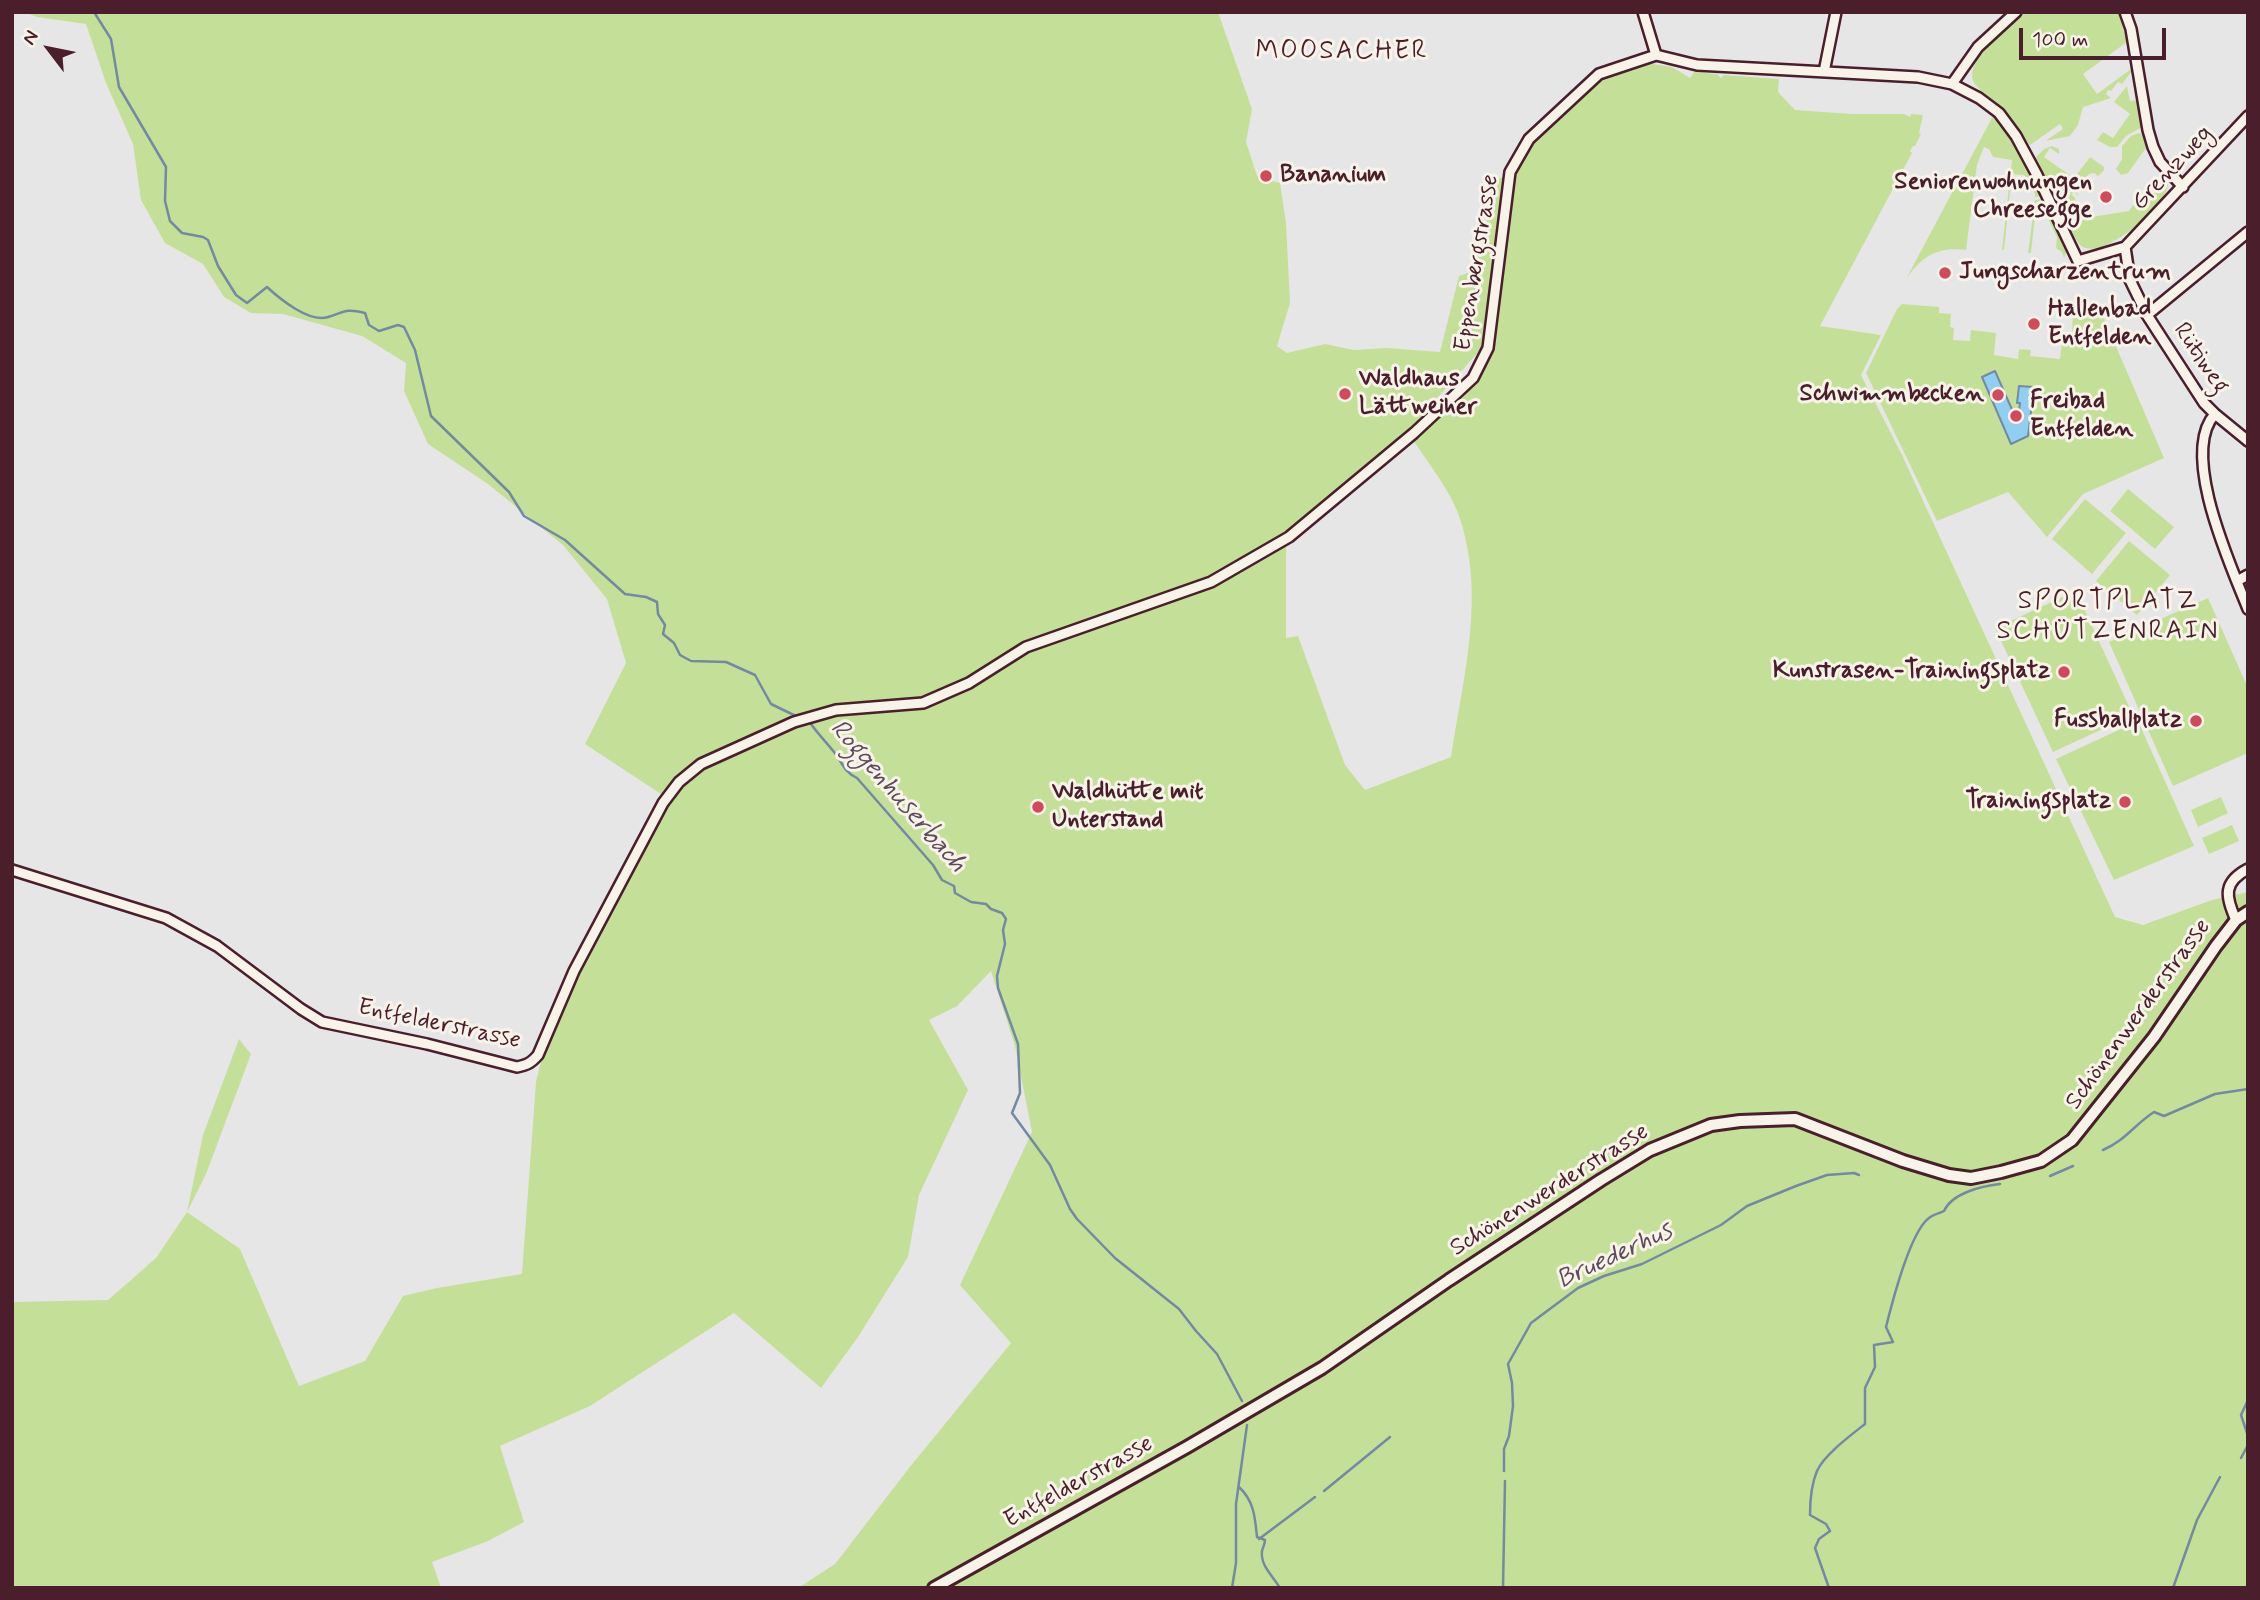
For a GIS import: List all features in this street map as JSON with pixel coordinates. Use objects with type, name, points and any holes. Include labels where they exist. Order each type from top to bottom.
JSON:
[{"type":"street","points":[[1643,12],[1656,55],[1698,65],[1918,77],[1952,84],[1979,98],[1998,113],[2015,136],[2078,261],[2125,247]]},
{"type":"street","points":[[1824,72],[1836,12]]},
{"type":"street","points":[[1952,84],[1978,47],[2016,12]]},
{"type":"street","points":[[2125,12],[2131,29],[2153,147],[2160,162],[2183,187]]},
{"type":"street","name":"Eppenbergstrasse","points":[[794,722],[836,710],[923,703],[968,682],[1026,647],[1211,582],[1289,537],[1414,433],[1473,378],[1488,348],[1508,176],[1529,139],[1599,74],[1656,55]]},
{"type":"street","name":"Grenzweg","points":[[2125,247],[2248,116]]},
{"type":"street","points":[[2147,315],[2248,232]]},
{"type":"street","name":"Rütiweg","points":[[2125,247],[2130,280],[2147,315],[2215,414],[2248,441]]},
{"type":"street","points":[[2215,414],[2206,426],[2202,451],[2203,478],[2248,609]]},
{"type":"street","points":[[2237,581],[2248,575]]},
{"type":"street","name":"Entfelderstrasse","points":[[12,870],[166,918],[217,946],[300,1009],[322,1022],[427,1044],[517,1067],[524,1066],[538,1055],[574,971],[663,803],[679,782],[701,764],[794,722]]},
{"type":"street","points":[[2236,920],[2229,905],[2228,889],[2235,875],[2248,869]]},
{"type":"street","name":"Schönenwerderstrasse","points":[[1243,1415],[1322,1368],[1411,1305],[1601,1180],[1650,1150],[1710,1125],[1795,1119],[1903,1161],[1949,1175],[1971,1178],[2041,1161],[2072,1140],[2154,1037],[2236,920],[2248,912]]},
{"type":"street","name":"Entfelderstrasse","points":[[934,1588],[1243,1415]]},
{"type":"green space","points":[[24,12],[1218,12],[1252,109],[1246,142],[1257,176],[1280,183],[1286,223],[1290,303],[1277,346],[1287,353],[1325,344],[1354,350],[1387,348],[1440,352],[1459,276],[1475,270],[1496,179],[1508,176],[1491,338],[1415,423],[1494,351],[1513,165],[1529,139],[1599,74],[1634,61],[1672,67],[1690,78],[1694,72],[1717,74],[1721,78],[1724,75],[1779,79],[1778,92],[1795,110],[1904,114],[1910,117],[1911,114],[1923,115],[1921,134],[1910,151],[1912,153],[1820,326],[1881,335],[1861,375],[1902,455],[2115,917],[2143,925],[2212,900],[2248,892],[2248,1588],[798,1588],[835,1564],[1011,1343],[960,1285],[1032,1132],[1015,1046],[991,971],[957,1006],[929,1020],[968,1090],[919,1195],[908,1257],[858,1337],[821,1388],[734,1313],[590,1406],[500,1446],[524,1522],[488,1541],[432,1562],[441,1588],[12,1588],[12,1302],[108,1300],[156,1258],[187,1212],[240,1249],[299,1386],[365,1361],[403,1296],[522,1274],[536,1082],[540,1065],[573,984],[670,800],[585,744],[626,663],[607,599],[563,545],[488,484],[428,444],[404,391],[406,363],[362,336],[283,314],[251,313],[224,297],[203,264],[165,243],[141,200],[133,144],[106,83],[86,24],[37,17]],"holes":[[[1407,431],[1442,483],[1458,513],[1467,543],[1471,574],[1470,635],[1451,757],[1365,790],[1345,765],[1298,636],[1286,638],[1286,531]]]},
{"type":"green space","points":[[2026,12],[2118,12],[2127,42],[2083,74],[2097,94],[2131,69],[2132,71],[2122,84],[2118,82],[2111,91],[2108,90],[2106,94],[2111,98],[2083,107],[2078,125],[2070,136],[2045,141],[2063,129],[2060,124],[2030,145],[2004,110],[1975,84],[1972,75],[1975,65],[1989,45]]},
{"type":"green space","points":[[2127,86],[2130,101],[2138,100],[2142,127],[2126,136],[2117,147],[2110,147],[2097,140],[2103,132],[2113,138],[2130,114],[2114,102]]},
{"type":"green space","points":[[1993,116],[2014,144],[2041,196],[2035,197],[2024,175],[2012,174],[2002,250],[2012,160],[1993,157],[1989,149],[1984,147],[1977,165],[1966,250],[1947,250],[1931,254],[1918,264],[1906,279]]},
{"type":"green space","points":[[2139,133],[2144,135],[2146,148],[2128,173],[2121,175],[2116,169],[2122,159],[2122,146],[2131,136]]},
{"type":"green space","points":[[2052,146],[2059,149],[2059,154],[2050,148],[2044,157],[2074,178],[2090,157],[2104,167],[2104,170],[2098,176],[2089,174],[2078,187],[2052,191],[2035,158],[2044,149]]},
{"type":"green space","points":[[2163,177],[2168,184],[2165,193],[2147,216],[2120,238],[2093,249],[2083,247],[2074,237],[2069,224],[2076,219],[2065,196],[2056,200],[2055,197],[2063,192],[2076,191],[2079,196],[2074,192],[2071,194],[2075,198],[2079,219],[2129,211],[2145,189],[2149,187],[2153,190]]},
{"type":"green space","points":[[2042,199],[2066,246],[2064,258],[2062,252],[2056,248],[2057,237],[2047,217],[2035,216],[2031,253],[2028,253],[2035,200]]},
{"type":"green space","name":"Freibad Entfelden","points":[[1902,304],[1939,307],[1939,313],[1951,314],[1953,340],[1970,341],[1971,330],[1996,333],[1994,355],[2018,359],[2019,349],[2031,350],[2030,356],[2060,359],[2063,335],[2072,336],[2073,305],[2100,309],[2164,458],[2083,494],[2047,537],[2008,492],[1937,521],[1866,373],[1897,309]]},
{"type":"green space","points":[[2128,489],[2174,527],[2155,549],[2110,511]]},
{"type":"green space","points":[[2085,499],[2126,533],[2092,574],[2052,539]]},
{"type":"green space","points":[[2129,541],[2170,575],[2137,615],[2096,581]]},
{"type":"green space","name":"Kunstrasen-Trainingsplatz","points":[[2076,591],[2133,715],[2053,752],[1995,628]]},
{"type":"green space","name":"Fussballplatz","points":[[2208,598],[2248,688],[2248,753],[2173,786],[2109,642]]},
{"type":"green space","name":"Trainingsplatz","points":[[2138,721],[2194,846],[2114,880],[2056,759]]},
{"type":"green space","points":[[2221,797],[2228,813],[2198,827],[2191,810]]},
{"type":"green space","points":[[2232,825],[2239,841],[2209,854],[2202,838]]},
{"type":"green space","points":[[239,1039],[251,1054],[206,1174],[187,1212],[203,1135]]},
{"type":"water","name":"Schwimmbecken","points":[[1995,371],[2014,414],[2019,411],[2019,386],[2034,387],[2028,436],[2011,444],[1982,377]]},
{"type":"waterway","name":"Roggenhuserbach","points":[[94,12],[111,39],[119,87],[166,167],[165,201],[170,221],[182,233],[208,240],[218,266],[236,295],[247,303],[267,287],[295,309],[312,317],[328,317],[353,311],[365,313],[369,325],[379,331],[398,325],[404,327],[415,350],[431,416],[509,492],[524,516],[565,540],[625,594],[646,597],[657,602],[658,614],[665,625],[663,634],[674,643],[680,655],[691,661],[726,662],[755,675],[771,704],[798,717]]},
{"type":"waterway","name":"Roggenhuserbach","points":[[811,724],[846,770],[857,778],[933,865],[942,880],[954,886],[955,893],[971,902],[986,904],[1002,913],[1006,919],[1003,930],[1005,944],[997,976],[998,988],[1018,1044],[1020,1093],[1012,1113],[1050,1165],[1077,1219],[1115,1258],[1179,1309],[1217,1354],[1242,1401]]},
{"type":"waterway","points":[[2103,1150],[2118,1142],[2154,1112],[2164,1116],[2215,1094],[2248,1089]]},
{"type":"waterway","points":[[2050,1176],[2073,1166]]},
{"type":"waterway","name":"Bruederhus","points":[[1504,1471],[1504,1449],[1509,1436],[1513,1406],[1508,1364],[1531,1323],[1578,1288],[1604,1276],[1642,1264],[1721,1225],[1747,1206],[1827,1175],[1859,1175]]},
{"type":"waterway","points":[[1829,1588],[1815,1548],[1819,1539],[1830,1531],[1826,1524],[1810,1515],[1813,1482],[1825,1458],[1865,1424],[1865,1388],[1875,1367],[1874,1345],[1893,1342],[1886,1327],[1909,1252],[1922,1226],[1930,1217],[1944,1211],[1954,1199],[1976,1189],[2000,1184]]},
{"type":"waterway","points":[[2248,1400],[2241,1415],[2248,1436]]},
{"type":"waterway","name":"Roggenhuserbach","points":[[1232,1588],[1236,1563],[1236,1504],[1247,1425]]},
{"type":"waterway","points":[[1324,1491],[1390,1437]]},
{"type":"waterway","points":[[2241,1458],[2248,1445]]},
{"type":"waterway","points":[[2173,1588],[2197,1520],[2220,1477]]},
{"type":"waterway","name":"Bruederhus","points":[[1503,1588],[1505,1481]]},
{"type":"waterway","points":[[1239,1487],[1251,1504],[1257,1537],[1265,1540],[1263,1562],[1280,1588]]},
{"type":"waterway","points":[[1259,1539],[1315,1497]]},
{"type":"place","name":"Bananium","points":[[1266,176]]},
{"type":"place","name":"Seniorenwohnungen Chreesegge","points":[[2106,197]]},
{"type":"place","name":"Jungscharzentrum","points":[[1945,273]]},
{"type":"place","name":"Hallenbad Entfelden","points":[[2034,324]]},
{"type":"place","name":"Waldhaus Lättweiher","points":[[1345,394]]},
{"type":"place","name":"Schwimmbecken","points":[[1998,395]]},
{"type":"place","name":"Freibad Entfelden","points":[[2016,416]]},
{"type":"place","name":"Kunstrasen-Trainingsplatz","points":[[2064,672]]},
{"type":"place","name":"Fussballplatz","points":[[2196,721]]},
{"type":"place","name":"Trainingsplatz","points":[[2125,802]]},
{"type":"place","name":"Waldhütte mit Unterstand","points":[[1038,807]]},
{"type":"district","name":"MOOSACHER","points":[[1342,53]]},
{"type":"district","name":"SPORTPLATZ SCHÜTZENRAIN","points":[[2108,618]]}]
